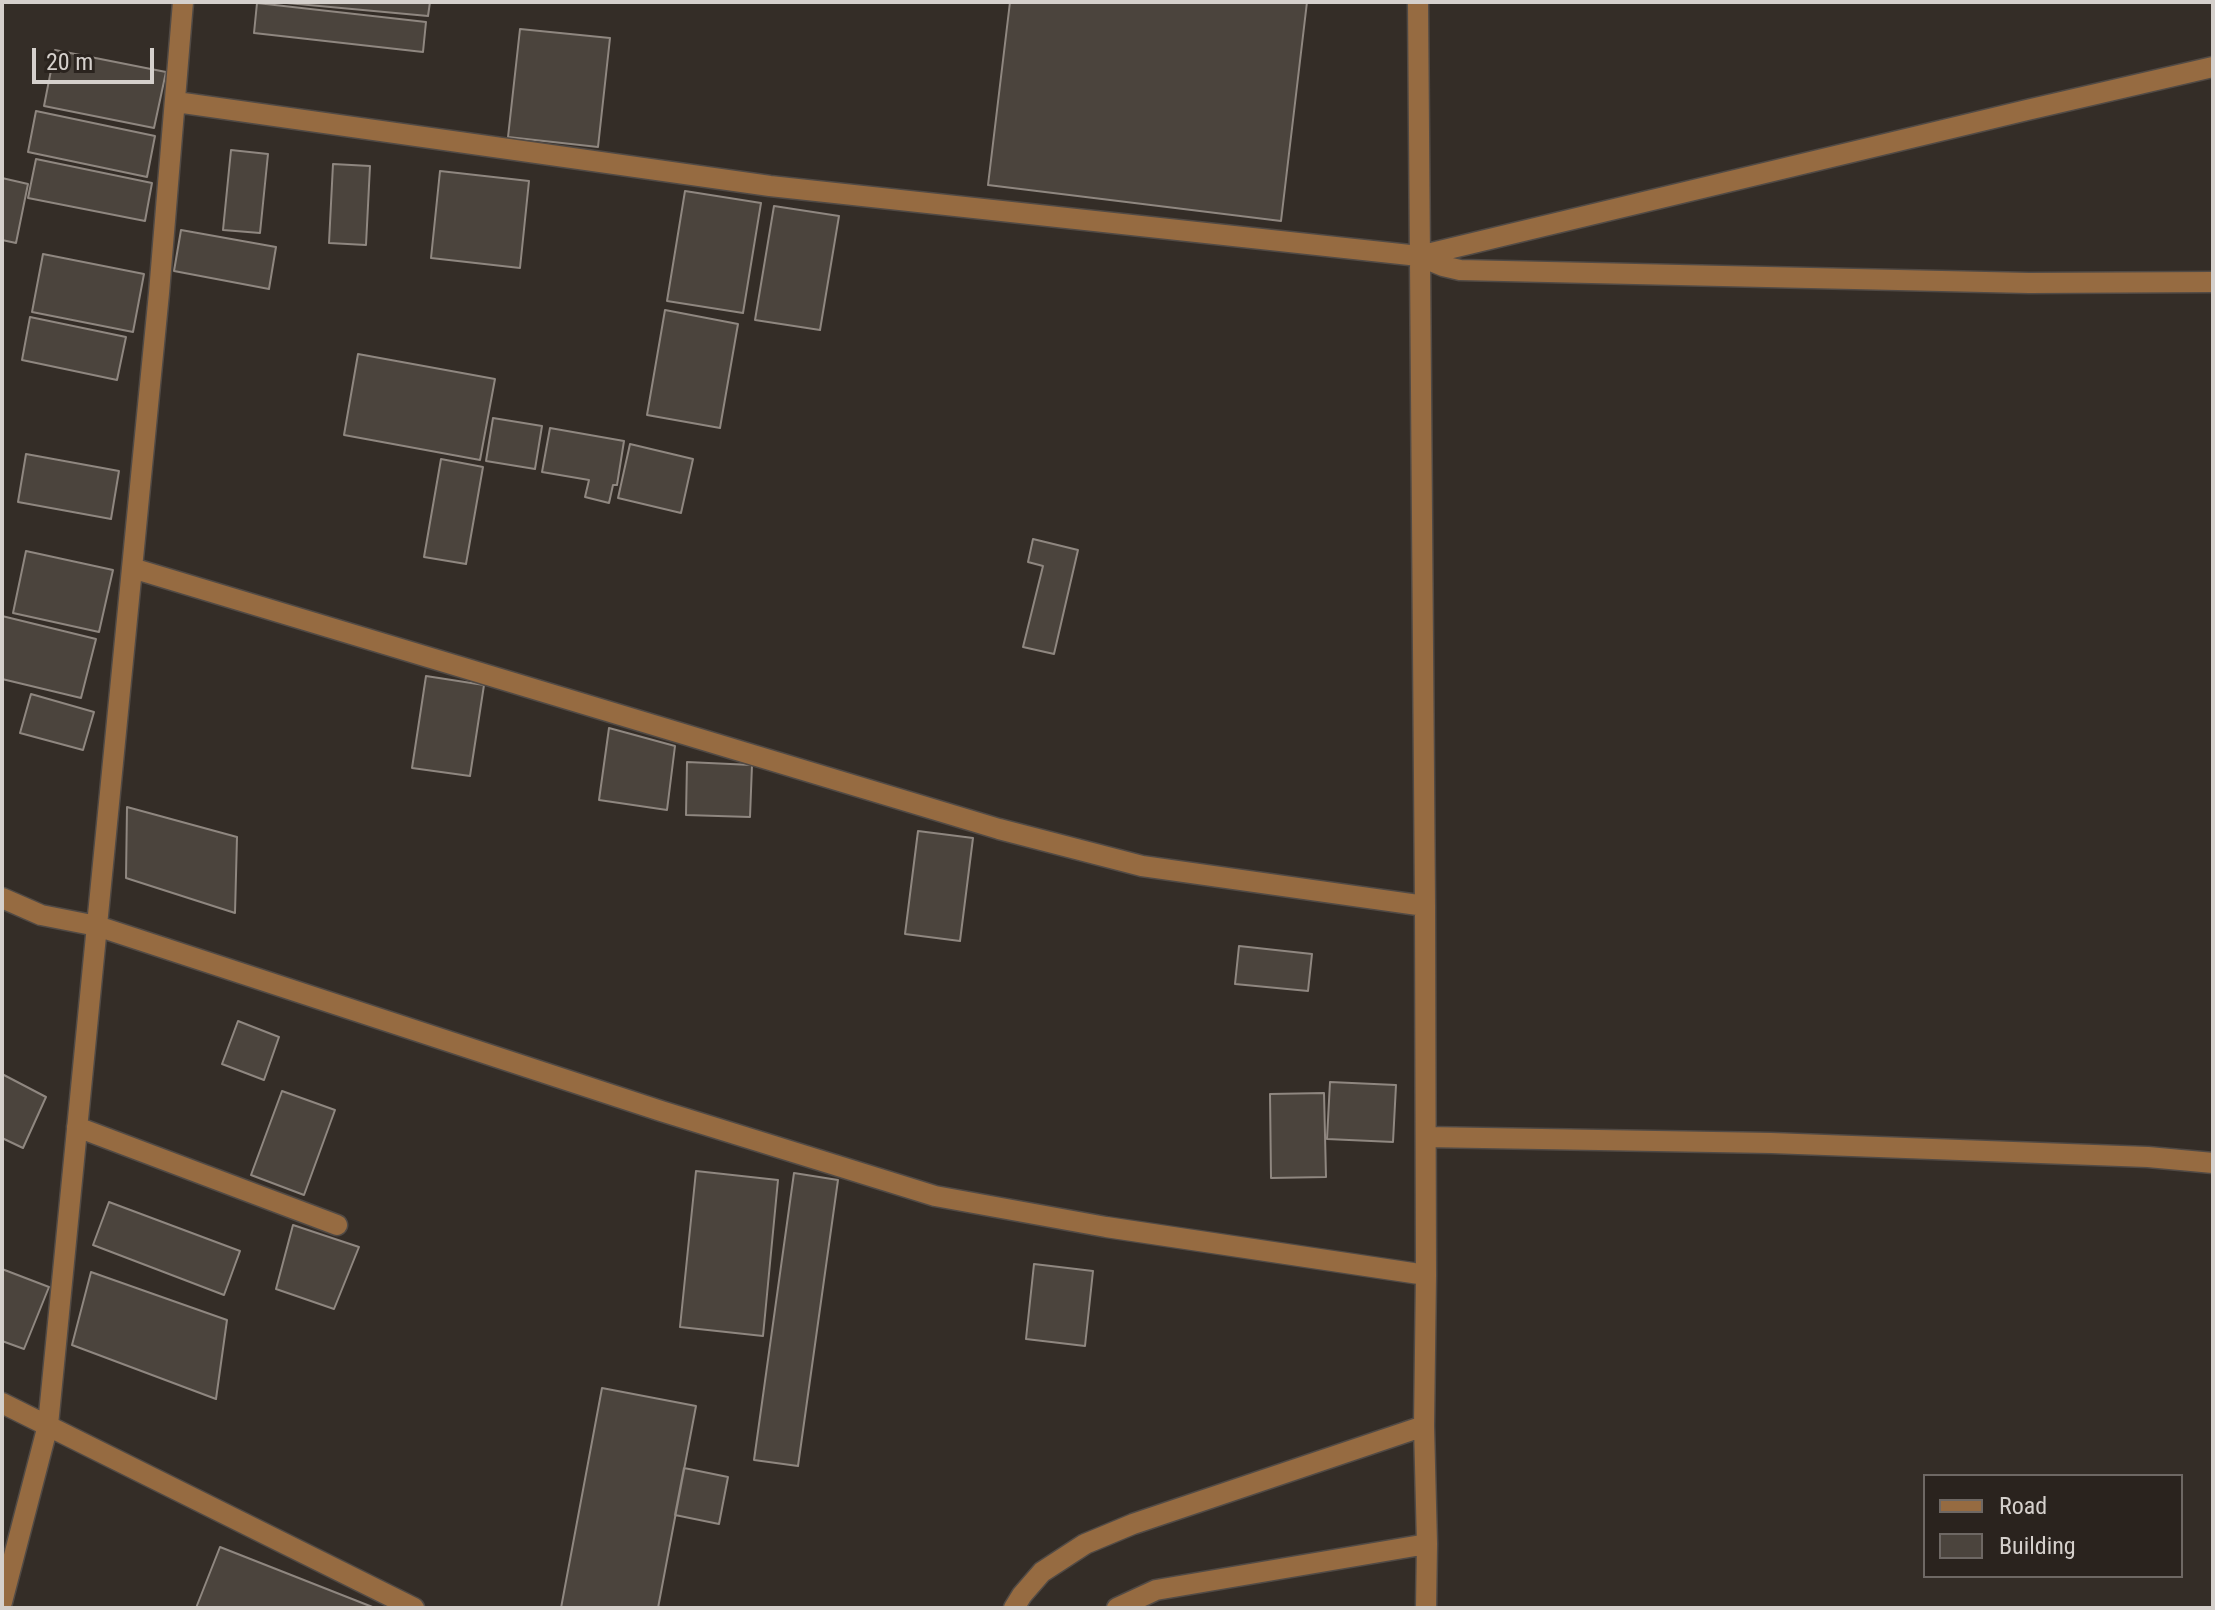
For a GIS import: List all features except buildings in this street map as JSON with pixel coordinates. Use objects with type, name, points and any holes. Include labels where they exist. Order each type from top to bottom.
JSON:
[{"type":"street","points":[[2,1602],[48,1425],[132,568],[183,2]]},
{"type":"street","points":[[1418,2],[1425,906],[1426,1608]]},
{"type":"street","points":[[1419,256],[2213,67]]},
{"type":"street","points":[[176,102],[770,186],[1419,256],[1460,270],[2029,283],[2213,282]]},
{"type":"street","points":[[132,568],[1042,840],[1142,866],[1425,906]]},
{"type":"street","points":[[2,898],[41,915],[97,926],[661,1111],[935,1196],[1106,1227],[1426,1275]]},
{"type":"street","points":[[77,1127],[337,1225]]},
{"type":"street","points":[[1426,1137],[1802,1144],[2148,1157],[2213,1163]]},
{"type":"street","points":[[2,1403],[414,1608]]},
{"type":"street","points":[[1014,1608],[1042,1572],[1085,1544],[1133,1524],[1424,1426]]},
{"type":"street","points":[[1117,1608],[1156,1590],[1427,1544]]}]
